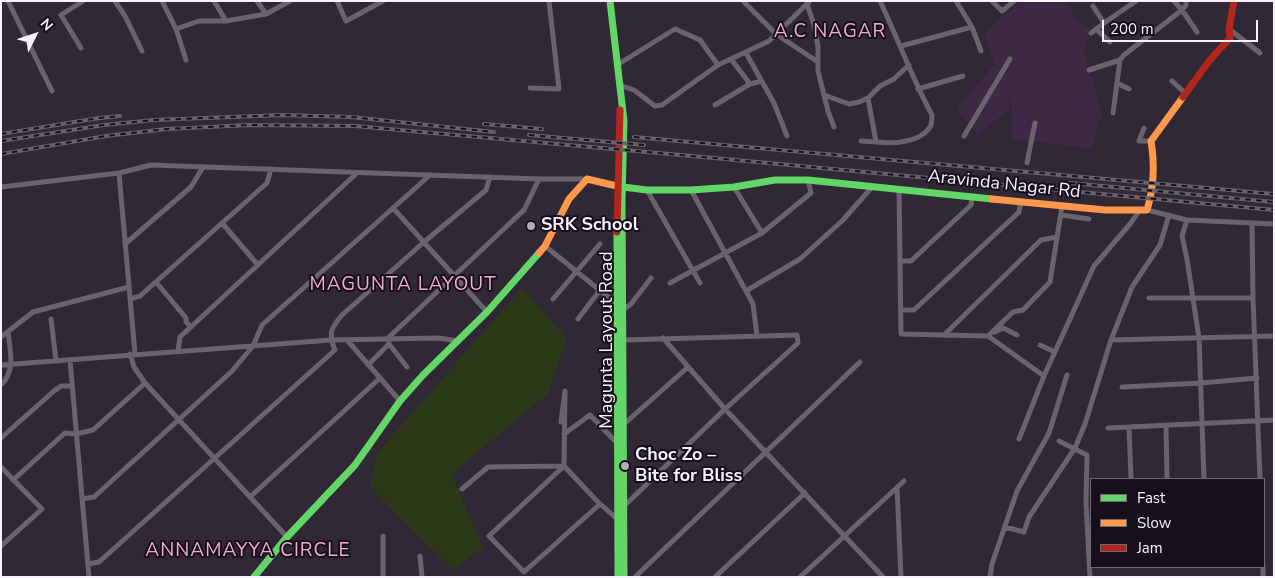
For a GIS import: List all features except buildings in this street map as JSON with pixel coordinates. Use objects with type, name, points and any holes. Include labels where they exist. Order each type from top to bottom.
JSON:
[{"type":"street","points":[[8,1],[52,91]]},
{"type":"street","points":[[81,48],[61,15],[83,1]]},
{"type":"street","points":[[116,1],[142,51]]},
{"type":"street","points":[[162,1],[176,29],[186,60]]},
{"type":"street","points":[[214,1],[226,21]]},
{"type":"street","points":[[257,1],[266,14]]},
{"type":"street","points":[[176,29],[199,21],[226,21],[266,14],[290,1]]},
{"type":"street","points":[[337,1],[346,21],[374,3],[383,1]]},
{"type":"street","points":[[530,88],[559,88],[549,1]]},
{"type":"street","name":"Magunta Layout Road","points":[[610,1],[621,102],[618,119],[621,308],[617,443],[618,577]]},
{"type":"street","points":[[743,1],[776,34],[818,62]]},
{"type":"street","points":[[861,141],[904,142],[917,138],[930,127],[932,115],[918,89],[880,1]]},
{"type":"street","points":[[956,1],[972,28],[981,51]]},
{"type":"street","points":[[992,1],[1002,11],[1014,1]]},
{"type":"street","points":[[1091,33],[1136,1]]},
{"type":"street","points":[[1174,1],[1197,32]]},
{"type":"street","points":[[1113,113],[1120,60],[1182,10],[1186,5],[1186,1]]},
{"type":"street","points":[[1019,439],[1044,376],[1094,266],[1152,197],[1154,154],[1151,141],[1210,60],[1230,38],[1229,29],[1234,1]]},
{"type":"street","points":[[619,85],[634,90],[651,104],[658,106],[665,103],[718,65],[769,41],[809,2]]},
{"type":"street","points":[[809,2],[818,46],[818,71],[834,127]]},
{"type":"street","points":[[1093,6],[1104,23],[1108,21]]},
{"type":"street","points":[[901,46],[972,28]]},
{"type":"street","points":[[617,65],[675,29],[700,40],[718,65]]},
{"type":"street","points":[[1096,29],[1110,42]]},
{"type":"street","points":[[1229,29],[1260,53]]},
{"type":"street","points":[[746,53],[774,103],[787,136]]},
{"type":"street","points":[[732,58],[750,84]]},
{"type":"street","points":[[964,136],[1010,58]]},
{"type":"street","points":[[1089,70],[1120,60]]},
{"type":"street","points":[[824,95],[849,104],[868,98],[880,86],[894,78],[909,65]]},
{"type":"street","points":[[918,89],[963,76]]},
{"type":"street","points":[[715,105],[750,84],[762,81]]},
{"type":"street","points":[[1172,81],[1186,94]]},
{"type":"street","points":[[1117,83],[1130,89]]},
{"type":"street","points":[[868,98],[876,142]]},
{"type":"street","points":[[1027,163],[1035,123]]},
{"type":"street","points":[[1144,128],[1139,141],[1151,141]]},
{"type":"street","points":[[1,187],[119,173],[151,165],[539,179],[587,178]]},
{"type":"street","points":[[125,244],[191,187],[203,167]]},
{"type":"street","points":[[130,299],[140,296],[267,183],[271,169]]},
{"type":"street","points":[[178,351],[180,337],[358,172]]},
{"type":"street","points":[[119,173],[134,367],[145,383],[287,537]]},
{"type":"street","points":[[82,499],[94,497],[232,371],[252,346],[262,324],[430,175]]},
{"type":"street","points":[[88,564],[99,562],[335,350],[331,340],[332,327],[342,315],[486,190],[490,177]]},
{"type":"street","points":[[254,577],[287,537],[355,465],[400,401],[423,375],[487,312],[545,246],[569,199],[587,178]]},
{"type":"street","name":"Aravinda Nagar Rd","points":[[587,178],[647,190],[691,190],[734,187],[775,180],[808,180],[1105,210],[1143,210]]},
{"type":"street","points":[[368,364],[454,275],[524,210],[539,179]]},
{"type":"street","points":[[670,283],[762,233],[812,193],[808,180]]},
{"type":"street","points":[[746,291],[800,259],[843,220],[873,186]]},
{"type":"street","points":[[734,187],[762,233]]},
{"type":"street","points":[[899,189],[901,334],[988,336],[1003,328],[1017,335]]},
{"type":"street","points":[[647,190],[700,283]]},
{"type":"street","points":[[691,190],[753,304],[757,336]]},
{"type":"street","points":[[900,261],[911,261],[971,205],[972,196]]},
{"type":"street","points":[[901,310],[914,310],[1019,212],[1021,201]]},
{"type":"street","points":[[988,336],[1013,312],[1023,310],[1050,282],[1062,206]]},
{"type":"street","points":[[393,208],[487,312]]},
{"type":"street","points":[[1143,210],[1187,220],[1274,224]]},
{"type":"street","points":[[1061,215],[1089,219]]},
{"type":"street","points":[[1005,527],[1024,532],[1029,517],[1075,448],[1085,424],[1111,340],[1132,287],[1160,245],[1169,216]]},
{"type":"street","points":[[1187,220],[1182,236],[1188,259],[1199,338],[1204,478]]},
{"type":"street","points":[[222,223],[258,265]]},
{"type":"street","points":[[1252,223],[1260,478]]},
{"type":"street","points":[[944,335],[1041,240],[1057,237]]},
{"type":"street","points":[[552,299],[600,244]]},
{"type":"street","points":[[545,246],[621,308],[631,304],[651,278]]},
{"type":"street","points":[[156,282],[186,318],[186,322],[191,327]]},
{"type":"street","points":[[1,337],[33,312],[129,287]]},
{"type":"street","points":[[578,319],[600,290]]},
{"type":"street","points":[[1149,298],[1253,298]]},
{"type":"street","name":"Magunta Layout Road","points":[[621,308],[624,340],[624,577]]},
{"type":"street","points":[[51,319],[56,361]]},
{"type":"street","points":[[1,385],[8,378],[11,364],[8,332]]},
{"type":"street","points":[[623,507],[725,409],[798,343],[797,335],[624,340]]},
{"type":"street","points":[[988,336],[1044,376]]},
{"type":"street","points":[[1111,340],[1274,336]]},
{"type":"street","points":[[1,365],[331,340],[389,341],[438,338],[459,341]]},
{"type":"street","points":[[663,338],[725,409],[883,577]]},
{"type":"street","points":[[347,340],[400,401]]},
{"type":"street","points":[[389,341],[407,367]]},
{"type":"street","points":[[1040,345],[1055,352]]},
{"type":"street","points":[[70,360],[89,577]]},
{"type":"street","points":[[635,577],[860,362]]},
{"type":"street","points":[[624,425],[688,367]]},
{"type":"street","points":[[990,577],[992,564],[1016,491],[1049,433],[1067,375]]},
{"type":"street","points":[[250,497],[380,378]]},
{"type":"street","points":[[1122,387],[1257,378]]},
{"type":"street","points":[[13,480],[65,433],[76,434],[93,430],[145,383]]},
{"type":"street","points":[[1,438],[54,391],[61,386],[72,386]]},
{"type":"street","points":[[561,422],[564,392],[564,466],[617,519]]},
{"type":"street","points":[[564,434],[590,416],[617,443]]},
{"type":"street","points":[[1108,428],[1274,420]]},
{"type":"street","points":[[1166,426],[1167,478]]},
{"type":"street","points":[[1129,427],[1131,478]]},
{"type":"street","points":[[1059,441],[1087,455],[1086,503],[1090,549],[1090,577]]},
{"type":"street","points":[[462,489],[488,467],[564,466]]},
{"type":"street","points":[[564,466],[489,536],[524,574],[600,504]]},
{"type":"street","points":[[1,467],[42,509],[1,546]]},
{"type":"street","points":[[800,577],[904,481]]},
{"type":"street","points":[[897,487],[901,577]]},
{"type":"street","points":[[715,577],[805,494]]},
{"type":"street","points":[[383,536],[383,577]]},
{"type":"street","points":[[420,556],[422,577]]},
{"type":"shaded area","points":[[1021,1],[1067,1],[1077,22],[1090,28],[1084,51],[1102,113],[1092,149],[1013,139],[1010,83],[1009,110],[977,134],[956,109],[995,64],[984,35],[992,25]]},
{"type":"green space","points":[[522,288],[567,339],[547,395],[451,474],[483,547],[454,570],[370,486],[377,453]]},
{"type":"railway","points":[[1,141],[104,125],[154,120],[282,115],[351,117],[494,132]]},
{"type":"railway","points":[[1,134],[120,116]]},
{"type":"railway","points":[[484,124],[542,129]]},
{"type":"railway","points":[[1,154],[106,136],[167,129],[249,125],[355,126],[1274,210]]},
{"type":"railway","points":[[529,135],[644,145]]},
{"type":"railway","points":[[634,137],[1274,194]]},
{"type":"railway","points":[[1070,183],[1274,202]]},
{"type":"traffic: fast","points":[[610,1],[624,121],[622,200],[624,577]]},
{"type":"traffic: fast","points":[[623,187],[647,190],[691,190],[734,187],[775,180],[808,180],[992,199]]},
{"type":"traffic: fast","points":[[617,232],[618,577]]},
{"type":"traffic: fast","points":[[254,577],[287,537],[355,465],[400,401],[423,375],[487,312],[539,253]]},
{"type":"traffic: slow","points":[[992,199],[1105,210],[1147,210],[1153,176],[1151,141],[1183,97]]},
{"type":"traffic: slow","points":[[539,253],[545,246],[569,199],[587,179],[617,186]]},
{"type":"traffic: jam","points":[[1183,97],[1210,60],[1230,38],[1229,29],[1234,1]]},
{"type":"traffic: jam","points":[[617,232],[620,110]]},
{"type":"place","name":"SRK School","points":[[531,226]]},
{"type":"place","name":"Choc Zo – Bite for Bliss","points":[[625,466]]},
{"type":"district","name":"A.C NAGAR","points":[[830,32]]},
{"type":"district","name":"MAGUNTA LAYOUT","points":[[403,285]]},
{"type":"district","name":"ANNAMAYYA CIRCLE","points":[[248,551]]}]
